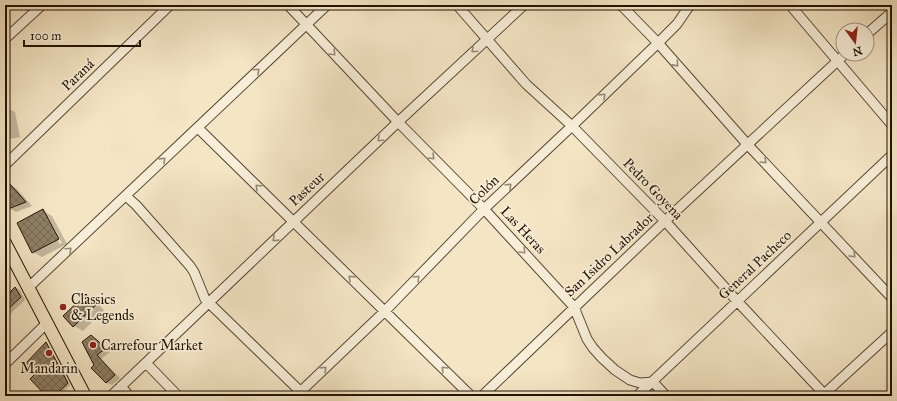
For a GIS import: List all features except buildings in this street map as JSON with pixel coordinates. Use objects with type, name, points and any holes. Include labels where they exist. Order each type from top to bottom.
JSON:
[{"type":"main road","points":[[5,243],[85,396]]},
{"type":"street","points":[[5,39],[42,5]]},
{"type":"street","name":"Paraná","points":[[5,165],[170,5]]},
{"type":"street","name":"Las Heras","points":[[288,5],[398,122],[484,209],[574,306],[587,339],[615,370],[630,380],[636,382],[653,382]]},
{"type":"street","points":[[29,288],[327,5]]},
{"type":"street","name":"Pedro Goyena","points":[[457,5],[526,84],[572,126],[665,221],[824,395]]},
{"type":"street","name":"Pasteur","points":[[111,396],[398,122],[524,5]]},
{"type":"street","points":[[621,5],[658,43],[747,144],[892,298]]},
{"type":"street","name":"Colón","points":[[301,394],[385,311],[484,209],[658,43],[676,24],[690,5]]},
{"type":"street","points":[[790,5],[835,51]]},
{"type":"street","points":[[875,27],[892,12]]},
{"type":"street","name":"San Isidro Labrador","points":[[482,396],[574,306],[836,62]]},
{"type":"street","points":[[845,62],[892,125]]},
{"type":"street","points":[[198,128],[471,396]]},
{"type":"street","name":"General Pacheco","points":[[638,396],[892,155]]},
{"type":"street","points":[[126,196],[190,266],[208,303],[301,394]]},
{"type":"street","points":[[5,364],[47,323]]},
{"type":"street","points":[[824,395],[892,332]]},
{"type":"street","points":[[146,363],[178,396]]},
{"type":"street","points":[[653,382],[666,396]]},
{"type":"street","points":[[121,386],[129,396]]},
{"type":"place","name":"Classics & Legends","points":[[63,307]]},
{"type":"place","name":"Carrefour Market","points":[[93,345]]},
{"type":"place","name":"Mandarin","points":[[49,353]]}]
